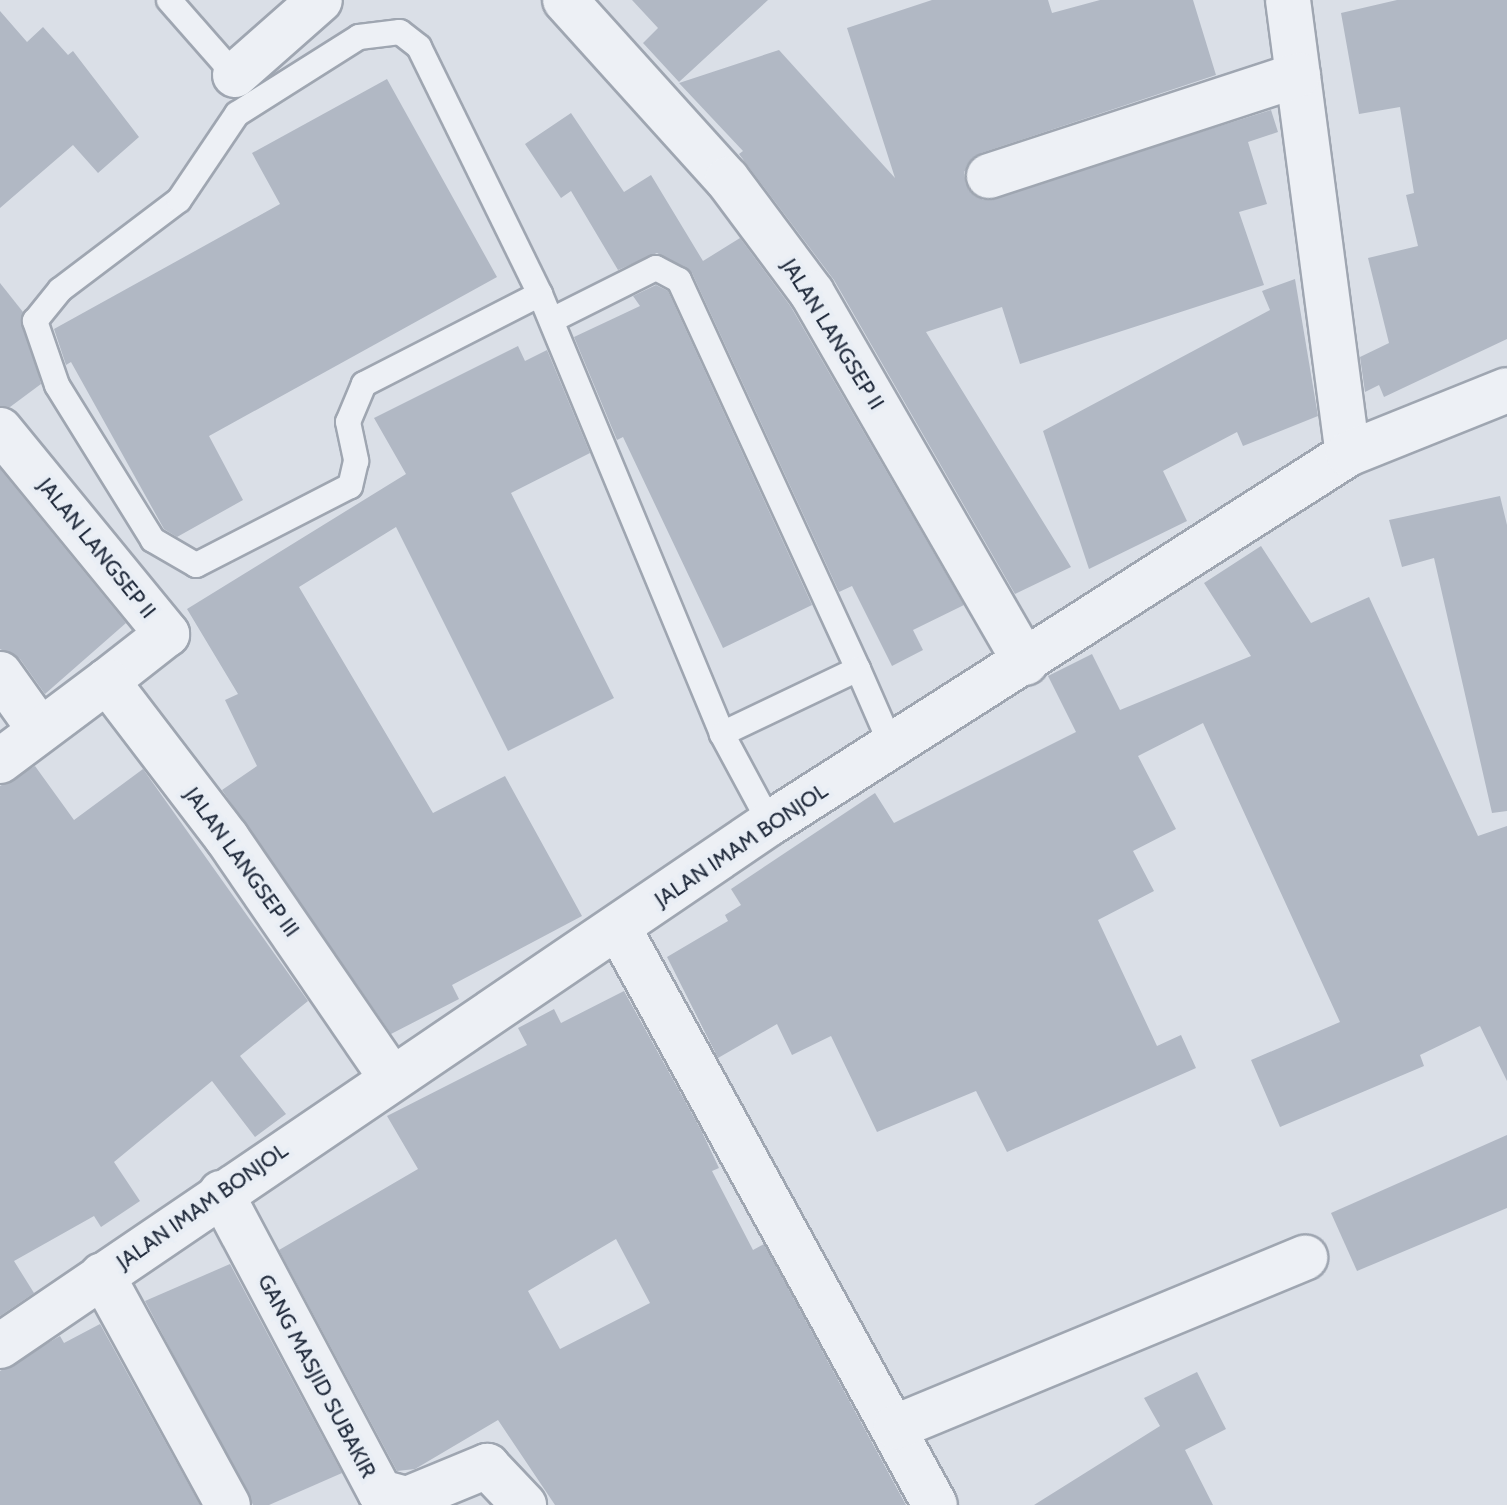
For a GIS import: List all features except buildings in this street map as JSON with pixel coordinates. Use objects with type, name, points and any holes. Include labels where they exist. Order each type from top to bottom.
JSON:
[{"type":"street","points":[[235,75],[320,0]]},
{"type":"street","name":"JALAN LANGSEP II","points":[[565,0],[727,179],[812,293],[1026,663]]},
{"type":"street","points":[[1288,0],[1348,454]]},
{"type":"street","points":[[989,176],[1298,75]]},
{"type":"street","name":"JALAN IMAM BONJOL","points":[[0,1346],[390,1076],[770,823],[1026,663],[1348,454],[1507,390]]},
{"type":"street","name":"JALAN LANGSEP II","points":[[0,430],[167,634],[120,670]]},
{"type":"street","points":[[0,761],[120,670]]},
{"type":"street","name":"JALAN LANGSEP III","points":[[120,670],[227,838],[390,1076]]},
{"type":"street","points":[[0,674],[40,730]]},
{"type":"street","points":[[618,927],[896,1427],[935,1505]]},
{"type":"street","name":"GANG MASJID SUBAKIR","points":[[221,1193],[380,1492],[407,1499],[487,1466],[524,1505]]},
{"type":"street","points":[[896,1427],[1305,1258]]},
{"type":"street","points":[[102,1275],[228,1505]]},
{"type":"lane","points":[[169,0],[235,75]]},
{"type":"lane","points":[[540,294],[364,384],[348,422],[356,461],[350,486],[196,565],[153,540],[57,385],[35,321],[60,290],[179,200],[237,114],[359,37],[400,32],[419,47],[540,294],[722,734],[770,823]]},
{"type":"lane","points":[[552,320],[656,268],[679,280],[892,747]]},
{"type":"lane","points":[[722,734],[858,669]]}]
